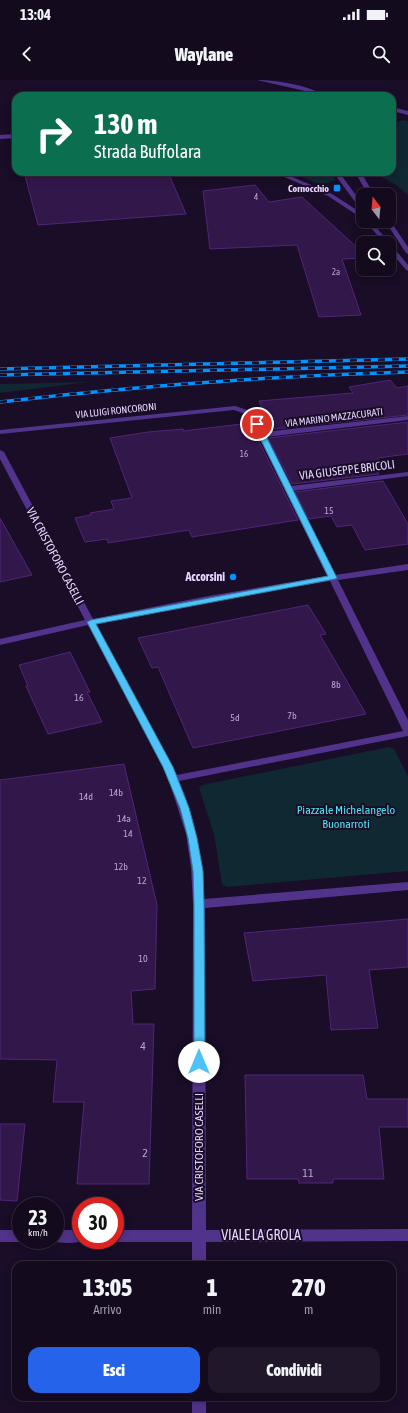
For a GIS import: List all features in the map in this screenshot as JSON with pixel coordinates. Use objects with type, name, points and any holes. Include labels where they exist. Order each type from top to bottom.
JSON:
[{"type":"street","points":[[260,80],[311,92]]},
{"type":"street","points":[[396,110],[408,112]]},
{"type":"street","points":[[396,116],[408,117]]},
{"type":"street","points":[[0,137],[12,136]]},
{"type":"street","points":[[285,176],[330,195],[356,212]]},
{"type":"street","points":[[339,176],[356,199]]},
{"type":"street","points":[[360,176],[367,188]]},
{"type":"street","points":[[374,228],[381,236]]},
{"type":"street","points":[[393,228],[408,252]]},
{"type":"street","points":[[396,254],[408,269]]},
{"type":"street","name":"VIA LUIGI RONCORONI","points":[[0,432],[235,408],[251,414],[262,436]]},
{"type":"street","name":"VIA MARINO MAZZACURATI","points":[[262,436],[408,418]]},
{"type":"street","points":[[174,779],[408,731],[262,436]]},
{"type":"street","name":"VIA CRISTOFORO CASELLI","points":[[0,452],[174,779],[184,808],[196,854],[199,904],[199,1261]]},
{"type":"street","name":"VIA GIUSEPPE BRICOLI","points":[[289,489],[408,474]]},
{"type":"street","points":[[0,642],[91,622],[333,578],[408,567]]},
{"type":"street","points":[[199,904],[408,886]]},
{"type":"street","name":"VIALE LA GROLA","points":[[124,1236],[408,1235]]},
{"type":"street","points":[[0,1236],[12,1236]]},
{"type":"street","points":[[199,1401],[199,1413]]},
{"type":"green space","points":[[402,120],[408,121],[408,195],[396,185],[379,176],[396,176],[396,123]]},
{"type":"green space","points":[[300,176],[332,176],[336,180],[321,185]]},
{"type":"green space","points":[[89,382],[0,393],[0,384]]},
{"type":"green space","name":"Piazzale Michelangelo Buonarroti","points":[[389,747],[394,749],[408,776],[408,871],[227,887],[222,884],[214,834],[199,788],[202,785]]},
{"type":"building","points":[[25,176],[170,176],[186,214],[38,225]]},
{"type":"building","points":[[255,185],[269,202],[302,197],[356,247],[356,258],[342,259],[361,315],[319,317],[297,245],[210,249],[203,191]]},
{"type":"building","points":[[390,380],[397,388],[408,386],[408,415],[265,430],[260,422],[268,421],[259,401],[353,393],[349,387]]},
{"type":"building","points":[[408,422],[408,454],[377,458],[382,466],[375,466],[379,474],[292,484],[268,438]]},
{"type":"building","points":[[250,423],[298,520],[192,537],[189,530],[108,543],[107,539],[85,542],[75,518],[91,515],[90,513],[114,509],[111,501],[132,498],[110,438],[148,432],[183,429],[183,431]]},
{"type":"building","points":[[383,481],[408,524],[408,544],[365,550],[352,525],[337,527],[331,516],[309,519],[295,492]]},
{"type":"building","points":[[0,518],[32,575],[0,582]]},
{"type":"building","points":[[308,605],[326,634],[320,635],[366,714],[193,748],[158,667],[152,668],[138,638]]},
{"type":"building","points":[[70,652],[90,692],[87,692],[102,722],[48,734],[26,686],[28,686],[19,665]]},
{"type":"building","points":[[124,764],[157,905],[155,989],[131,991],[133,1024],[154,1024],[149,1184],[77,1184],[84,1102],[53,1102],[57,1060],[0,1059],[0,780]]},
{"type":"building","points":[[408,919],[408,967],[369,970],[378,1028],[331,1030],[326,975],[253,981],[244,933]]},
{"type":"building","points":[[245,1075],[363,1075],[367,1099],[408,1099],[408,1127],[379,1127],[384,1179],[333,1179],[333,1183],[299,1183],[298,1179],[247,1179]]},
{"type":"building","points":[[0,1124],[25,1124],[17,1197],[12,1197],[12,1201],[0,1200]]},
{"type":"railway","points":[[0,369],[408,359]]},
{"type":"railway","points":[[0,375],[408,366]]},
{"type":"railway","points":[[0,402],[204,382],[408,372]]},
{"type":"place","name":"Cornocchio","points":[[337,188]]},
{"type":"place","name":"Accorsini","points":[[233,577]]},
{"type":"route","points":[[199,1062],[198,871],[189,823],[174,779],[91,622],[303,582],[333,578],[257,424]]}]
